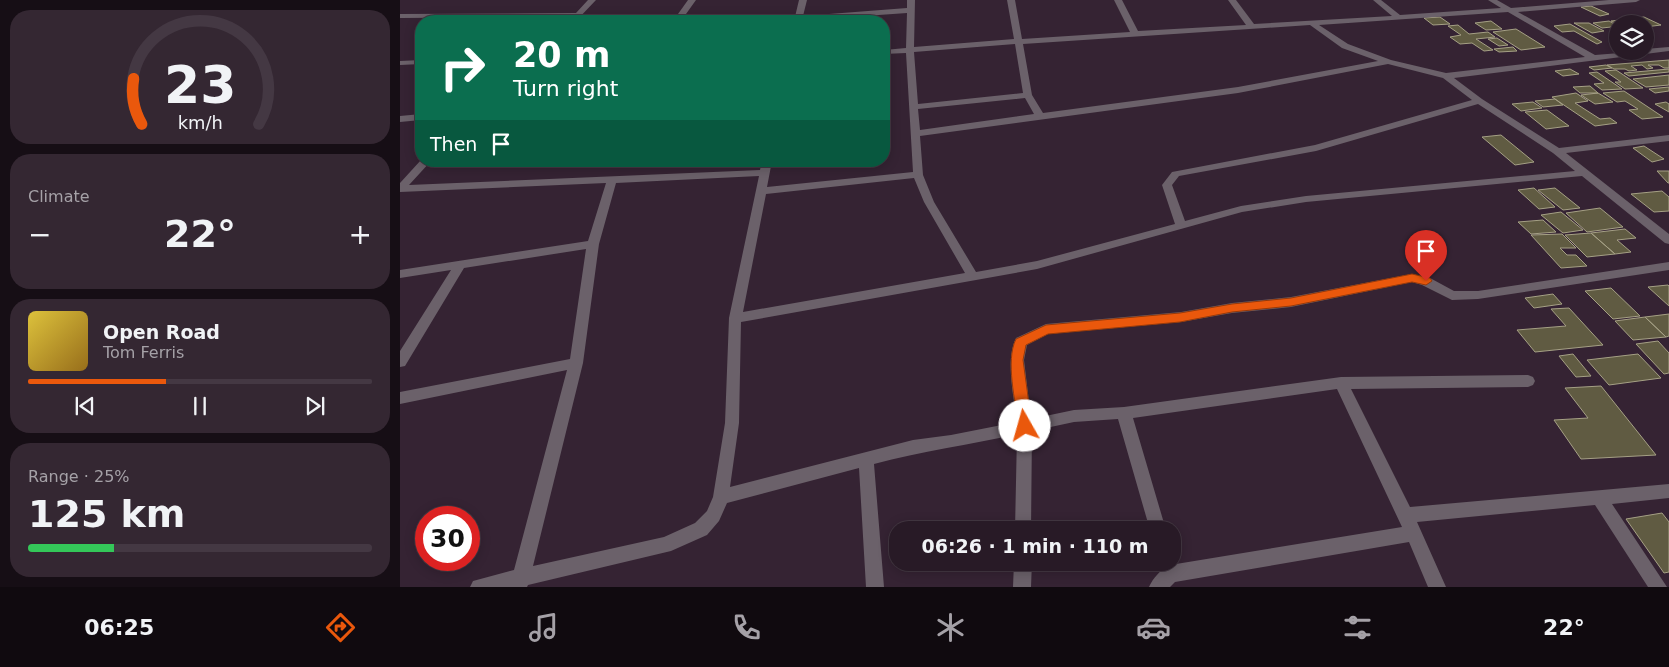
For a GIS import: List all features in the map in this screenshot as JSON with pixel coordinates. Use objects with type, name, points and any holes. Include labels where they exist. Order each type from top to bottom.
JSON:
[{"type":"street","points":[[577,15],[592,0]]},
{"type":"street","points":[[681,15],[692,0]]},
{"type":"street","points":[[799,15],[803,0]]},
{"type":"street","points":[[911,0],[910,50],[918,175],[929,202],[973,278]]},
{"type":"street","points":[[1012,0],[1028,95],[1040,116]]},
{"type":"street","points":[[1118,0],[1135,33]]},
{"type":"street","points":[[1232,0],[1252,27]]},
{"type":"street","points":[[1378,0],[1399,18]]},
{"type":"street","points":[[1492,0],[1592,58]]},
{"type":"street","points":[[890,52],[1135,33],[1510,11],[1636,0]]},
{"type":"street","points":[[854,15],[911,10]]},
{"type":"street","points":[[400,16],[415,16]]},
{"type":"street","points":[[1313,24],[1345,46],[1388,62],[1446,76],[1669,48]]},
{"type":"street","points":[[915,134],[1238,90],[1388,62]]},
{"type":"street","points":[[402,64],[415,63]]},
{"type":"street","points":[[1446,76],[1479,101],[1557,151],[1667,236]]},
{"type":"street","points":[[914,107],[1028,95]]},
{"type":"street","points":[[1181,225],[1167,185],[1176,174],[1316,148],[1479,101]]},
{"type":"street","points":[[400,119],[415,118]]},
{"type":"street","points":[[1557,151],[1669,138]]},
{"type":"street","points":[[400,189],[420,167]]},
{"type":"street","points":[[479,587],[519,582],[665,545],[702,529],[713,516],[721,497],[732,423],[735,318],[766,167]]},
{"type":"street","points":[[400,189],[764,173]]},
{"type":"street","points":[[735,318],[973,278],[1037,265],[1241,209],[1306,198],[1584,173]]},
{"type":"street","points":[[760,191],[918,175]]},
{"type":"street","points":[[519,582],[576,363],[593,244],[612,180]]},
{"type":"street","points":[[400,274],[593,244]]},
{"type":"street","points":[[400,362],[460,265]]},
{"type":"street","points":[[1023,521],[1025,426],[1017,360],[1021,342],[1046,329],[1180,317],[1232,308],[1291,302],[1412,278],[1426,281],[1452,296],[1478,295],[1669,266]]},
{"type":"street","points":[[400,398],[576,363]]},
{"type":"street","points":[[721,497],[913,448],[1074,416],[1124,412],[1341,383],[1528,381]]},
{"type":"street","points":[[1341,383],[1406,515],[1437,587]]},
{"type":"street","points":[[1124,412],[1155,521]]},
{"type":"street","points":[[866,459],[875,587]]},
{"type":"street","points":[[1406,515],[1669,491]]},
{"type":"street","points":[[1599,498],[1658,587]]},
{"type":"street","points":[[1181,566],[1414,534]]},
{"type":"street","points":[[1022,587],[1023,571]]},
{"type":"street","points":[[1158,587],[1167,571]]},
{"type":"building","points":[[1591,6],[1609,14],[1600,16],[1581,7]]},
{"type":"building","points":[[1440,17],[1450,24],[1433,25],[1424,18]]},
{"type":"building","points":[[1491,21],[1502,29],[1486,30],[1475,23]]},
{"type":"building","points":[[1609,21],[1609,27],[1602,28],[1593,23]]},
{"type":"building","points":[[1574,23],[1589,23],[1604,31],[1592,33]]},
{"type":"building","points":[[1570,24],[1602,42],[1597,44],[1574,31],[1562,32],[1554,26]]},
{"type":"building","points":[[1458,25],[1469,34],[1488,32],[1495,37],[1476,39],[1493,50],[1484,51],[1472,43],[1460,44],[1450,37],[1461,35],[1448,26]]},
{"type":"building","points":[[1516,29],[1545,47],[1521,50],[1493,32]]},
{"type":"building","points":[[1497,38],[1508,45],[1499,46],[1488,39]]},
{"type":"building","points":[[1513,47],[1517,51],[1499,52],[1494,49]]},
{"type":"building","points":[[1669,60],[1669,68],[1659,65],[1648,65],[1653,68],[1647,69],[1642,65],[1631,66],[1637,70],[1629,71],[1614,69],[1607,65]]},
{"type":"building","points":[[1606,65],[1612,68],[1594,70],[1589,67]]},
{"type":"building","points":[[1570,69],[1579,74],[1563,76],[1555,71]]},
{"type":"building","points":[[1669,69],[1669,72],[1629,76],[1624,73]]},
{"type":"building","points":[[1616,70],[1643,88],[1625,89],[1615,82],[1621,82],[1605,71]]},
{"type":"building","points":[[1597,72],[1622,89],[1602,90],[1594,84],[1604,83],[1589,73]]},
{"type":"building","points":[[1669,75],[1669,85],[1646,87],[1633,79]]},
{"type":"building","points":[[1590,86],[1598,93],[1580,93],[1573,87]]},
{"type":"building","points":[[1669,87],[1669,91],[1655,93],[1649,89]]},
{"type":"building","points":[[1624,91],[1663,117],[1642,119],[1629,110],[1638,109],[1625,101],[1617,102],[1603,93]]},
{"type":"building","points":[[1576,93],[1588,101],[1575,103],[1600,119],[1610,118],[1617,123],[1595,126],[1552,97]]},
{"type":"building","points":[[1598,93],[1613,102],[1595,104],[1581,95]]},
{"type":"building","points":[[1555,99],[1563,105],[1543,107],[1535,101]]},
{"type":"building","points":[[1533,102],[1542,108],[1521,111],[1512,104]]},
{"type":"building","points":[[1666,102],[1669,104],[1669,112],[1655,104]]},
{"type":"building","points":[[1547,110],[1569,126],[1546,129],[1525,112]]},
{"type":"building","points":[[1501,135],[1534,162],[1515,165],[1482,137]]},
{"type":"building","points":[[1644,146],[1664,159],[1652,162],[1633,148]]},
{"type":"building","points":[[1657,171],[1669,171],[1669,183],[1668,183]]},
{"type":"building","points":[[1534,188],[1555,207],[1539,209],[1518,190]]},
{"type":"building","points":[[1555,188],[1580,208],[1563,210],[1538,190]]},
{"type":"building","points":[[1662,191],[1669,197],[1669,211],[1654,212],[1631,194]]},
{"type":"building","points":[[1600,208],[1623,227],[1587,232],[1566,213]]},
{"type":"building","points":[[1561,212],[1583,230],[1563,233],[1541,215]]},
{"type":"building","points":[[1543,220],[1556,232],[1531,234],[1518,222]]},
{"type":"building","points":[[1625,229],[1636,238],[1617,240],[1631,252],[1615,254],[1591,233]]},
{"type":"building","points":[[1591,233],[1615,254],[1587,257],[1565,235]]},
{"type":"building","points":[[1562,234],[1576,248],[1560,248],[1567,255],[1576,255],[1587,266],[1561,268],[1531,235]]},
{"type":"building","points":[[1669,286],[1669,306],[1648,287]]},
{"type":"building","points":[[1611,288],[1640,316],[1613,319],[1585,291]]},
{"type":"building","points":[[1553,294],[1562,304],[1534,308],[1525,298]]},
{"type":"building","points":[[1569,308],[1603,345],[1535,352],[1517,330],[1566,326],[1551,309]]},
{"type":"building","points":[[1669,314],[1669,336],[1666,337],[1645,317]]},
{"type":"building","points":[[1645,317],[1666,337],[1633,340],[1615,321]]},
{"type":"building","points":[[1658,341],[1669,353],[1669,373],[1664,374],[1636,344]]},
{"type":"building","points":[[1573,354],[1591,376],[1576,377],[1559,356]]},
{"type":"building","points":[[1638,354],[1661,378],[1609,385],[1587,360]]},
{"type":"building","points":[[1601,386],[1656,455],[1581,459],[1554,420],[1588,418],[1565,388]]},
{"type":"building","points":[[1662,513],[1669,522],[1669,572],[1664,573],[1626,519]]},
{"type":"route","points":[[1025,426],[1017,360],[1021,342],[1046,329],[1180,317],[1232,308],[1291,302],[1412,278],[1426,281]]}]
